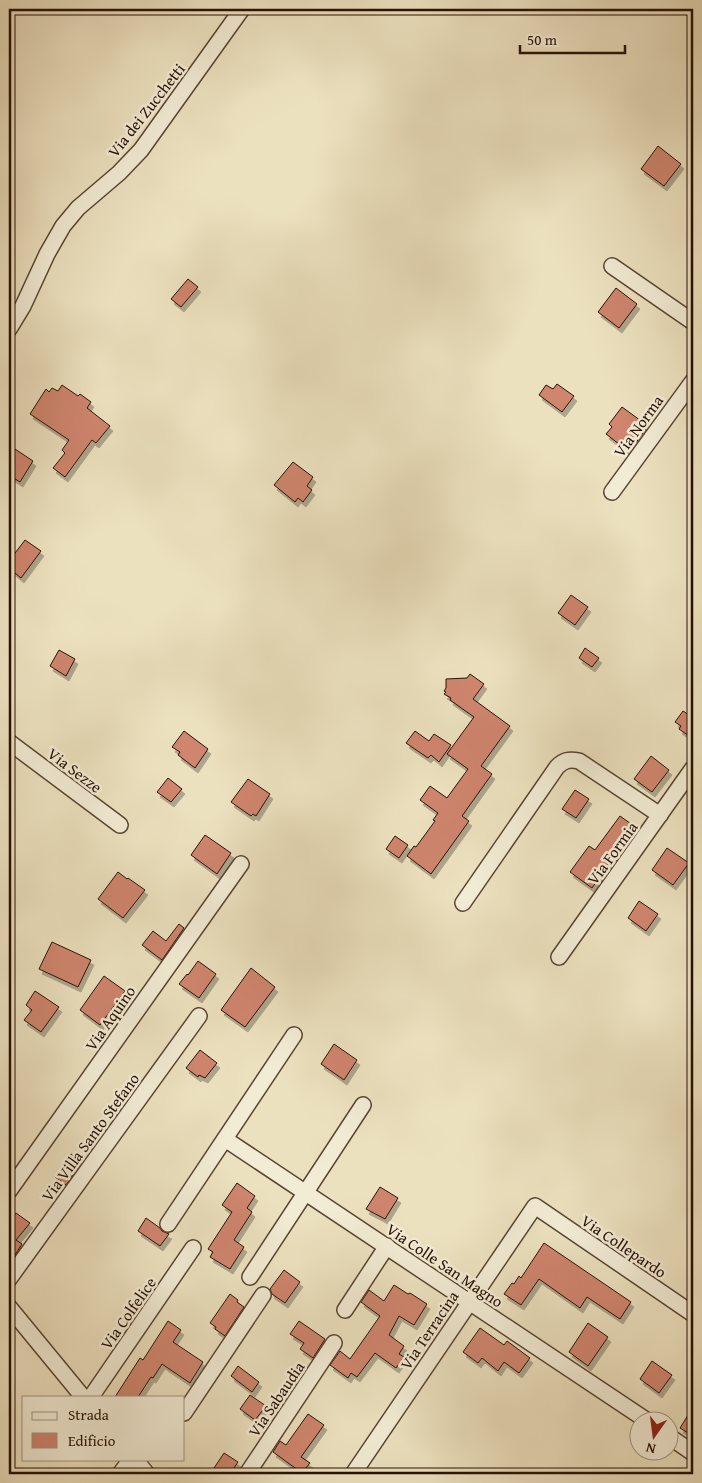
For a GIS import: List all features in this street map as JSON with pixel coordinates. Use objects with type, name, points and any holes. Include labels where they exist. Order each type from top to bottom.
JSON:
[{"type":"street","name":"Via dei Zucchetti","points":[[9,328],[23,306],[47,254],[63,226],[78,208],[141,150],[242,9]]},
{"type":"street","points":[[612,266],[693,322]]},
{"type":"street","name":"Via Norma","points":[[612,492],[693,381]]},
{"type":"street","name":"Via Sezze","points":[[9,742],[120,825]]},
{"type":"street","points":[[463,903],[564,761],[579,761],[660,815]]},
{"type":"street","name":"Via Formia","points":[[559,957],[693,768]]},
{"type":"street","name":"Via Aquino","points":[[9,1192],[241,864]]},
{"type":"street","name":"Via Villa Santo Stefano","points":[[9,1279],[199,1016]]},
{"type":"street","points":[[168,1224],[294,1035]]},
{"type":"street","points":[[250,1276],[363,1104]]},
{"type":"street","name":"Via Colle San Magno","points":[[225,1139],[631,1410]]},
{"type":"street","name":"Via Terracina","points":[[353,1474],[535,1206]]},
{"type":"street","name":"Via Collepardo","points":[[535,1206],[693,1314]]},
{"type":"street","points":[[346,1310],[387,1246]]},
{"type":"street","name":"Via Colfelice","points":[[92,1396],[193,1248]]},
{"type":"street","points":[[185,1412],[263,1295]]},
{"type":"street","points":[[9,1307],[83,1396]]},
{"type":"street","name":"Via Sabaudia","points":[[247,1474],[334,1343]]},
{"type":"street","points":[[680,1444],[693,1453]]},
{"type":"street","points":[[120,1474],[130,1460]]},
{"type":"street","points":[[136,1460],[148,1468]]},
{"type":"building","points":[[658,146],[681,164],[664,186],[641,169]]},
{"type":"building","points":[[188,279],[198,287],[181,307],[171,299]]},
{"type":"building","points":[[616,288],[637,304],[619,328],[598,312]]},
{"type":"building","points":[[557,384],[574,396],[562,412],[539,395],[546,385],[553,389]]},
{"type":"building","points":[[62,385],[91,402],[87,408],[110,426],[96,443],[92,440],[65,477],[53,468],[65,453],[62,450],[69,440],[30,414],[46,389],[49,392],[52,388],[58,391]]},
{"type":"building","points":[[622,407],[648,426],[628,451],[606,434],[612,427],[609,424]]},
{"type":"building","points":[[9,445],[33,461],[20,482],[9,475]]},
{"type":"building","points":[[293,462],[313,477],[307,486],[312,490],[303,502],[298,498],[295,502],[274,485]]},
{"type":"building","points":[[25,540],[41,551],[21,578],[9,568],[9,561]]},
{"type":"building","points":[[571,595],[588,607],[575,625],[558,613]]},
{"type":"building","points":[[585,648],[599,658],[592,667],[579,658]]},
{"type":"building","points":[[59,650],[75,659],[66,676],[50,666]]},
{"type":"building","points":[[470,674],[484,684],[473,699],[510,726],[481,766],[492,774],[462,816],[469,821],[431,874],[407,856],[435,821],[433,820],[438,813],[420,800],[430,786],[447,798],[468,769],[447,754],[474,717],[450,700],[451,698],[444,694],[446,692],[444,691],[446,679],[467,678]]},
{"type":"building","points":[[693,708],[693,734],[691,733],[689,736],[679,729],[681,726],[675,722],[683,711],[689,715]]},
{"type":"building","points":[[184,731],[208,749],[195,768],[178,755],[180,752],[172,747]]},
{"type":"building","points":[[415,731],[429,741],[434,734],[451,745],[439,762],[431,755],[428,758],[406,743]]},
{"type":"building","points":[[651,756],[669,770],[652,792],[634,779]]},
{"type":"building","points":[[168,778],[182,789],[171,802],[157,792]]},
{"type":"building","points":[[248,779],[270,794],[256,816],[253,814],[251,816],[231,802]]},
{"type":"building","points":[[575,790],[589,799],[576,818],[562,809]]},
{"type":"building","points":[[620,816],[634,826],[592,888],[570,872],[589,846],[595,850]]},
{"type":"building","points":[[205,835],[231,853],[217,874],[191,855]]},
{"type":"building","points":[[395,836],[408,845],[399,858],[386,849]]},
{"type":"building","points":[[667,848],[689,863],[673,885],[652,870]]},
{"type":"building","points":[[118,872],[145,890],[123,918],[98,899]]},
{"type":"building","points":[[639,901],[658,914],[646,931],[628,918]]},
{"type":"building","points":[[179,924],[184,928],[162,960],[142,945],[153,931],[166,941]]},
{"type":"building","points":[[52,942],[91,960],[78,987],[39,969]]},
{"type":"building","points":[[198,961],[216,974],[199,998],[179,984]]},
{"type":"building","points":[[251,968],[275,987],[245,1027],[221,1010]]},
{"type":"building","points":[[104,976],[125,991],[100,1025],[80,1010]]},
{"type":"building","points":[[35,991],[59,1007],[41,1032],[24,1020],[32,1010],[26,1005]]},
{"type":"building","points":[[334,1044],[357,1060],[344,1080],[321,1064]]},
{"type":"building","points":[[200,1050],[217,1063],[205,1078],[199,1075],[198,1077],[186,1068]]},
{"type":"building","points":[[71,1154],[82,1162],[66,1185],[55,1177]]},
{"type":"building","points":[[237,1183],[255,1196],[247,1208],[252,1212],[234,1240],[244,1247],[230,1269],[210,1257],[213,1252],[208,1249],[232,1212],[222,1205]]},
{"type":"building","points":[[380,1187],[398,1198],[385,1219],[366,1209]]},
{"type":"building","points":[[16,1213],[30,1223],[16,1240],[22,1244],[13,1258],[9,1255],[9,1222]]},
{"type":"building","points":[[146,1218],[162,1231],[169,1234],[160,1246],[138,1231]]},
{"type":"building","points":[[544,1243],[631,1302],[620,1319],[587,1297],[580,1308],[539,1279],[521,1305],[504,1294],[519,1276],[521,1278]]},
{"type":"building","points":[[284,1270],[300,1282],[285,1303],[272,1294],[270,1289]]},
{"type":"building","points":[[394,1285],[427,1304],[414,1325],[399,1316],[389,1335],[404,1346],[399,1354],[404,1357],[396,1368],[375,1353],[357,1377],[351,1373],[348,1378],[330,1365],[340,1351],[350,1359],[380,1316],[361,1302],[369,1290],[384,1301]]},
{"type":"building","points":[[230,1294],[244,1307],[225,1336],[210,1323]]},
{"type":"building","points":[[168,1321],[181,1330],[173,1342],[203,1362],[190,1383],[162,1364],[139,1396],[116,1396],[140,1358],[143,1360]]},
{"type":"building","points":[[299,1321],[325,1339],[313,1358],[300,1349],[304,1343],[290,1334]]},
{"type":"building","points":[[588,1323],[608,1337],[588,1366],[569,1352]]},
{"type":"building","points":[[480,1328],[504,1345],[507,1341],[530,1358],[519,1373],[504,1362],[498,1371],[482,1358],[478,1363],[463,1352]]},
{"type":"building","points":[[652,1361],[672,1375],[659,1393],[640,1379]]},
{"type":"building","points":[[238,1366],[259,1382],[252,1392],[231,1376]]},
{"type":"building","points":[[250,1395],[266,1406],[255,1420],[240,1409]]},
{"type":"building","points":[[693,1407],[693,1436],[680,1428]]},
{"type":"building","points":[[308,1414],[324,1425],[301,1457],[310,1463],[302,1473],[273,1452],[280,1441],[286,1445]]},
{"type":"building","points":[[224,1453],[238,1462],[230,1474],[210,1474]]}]
